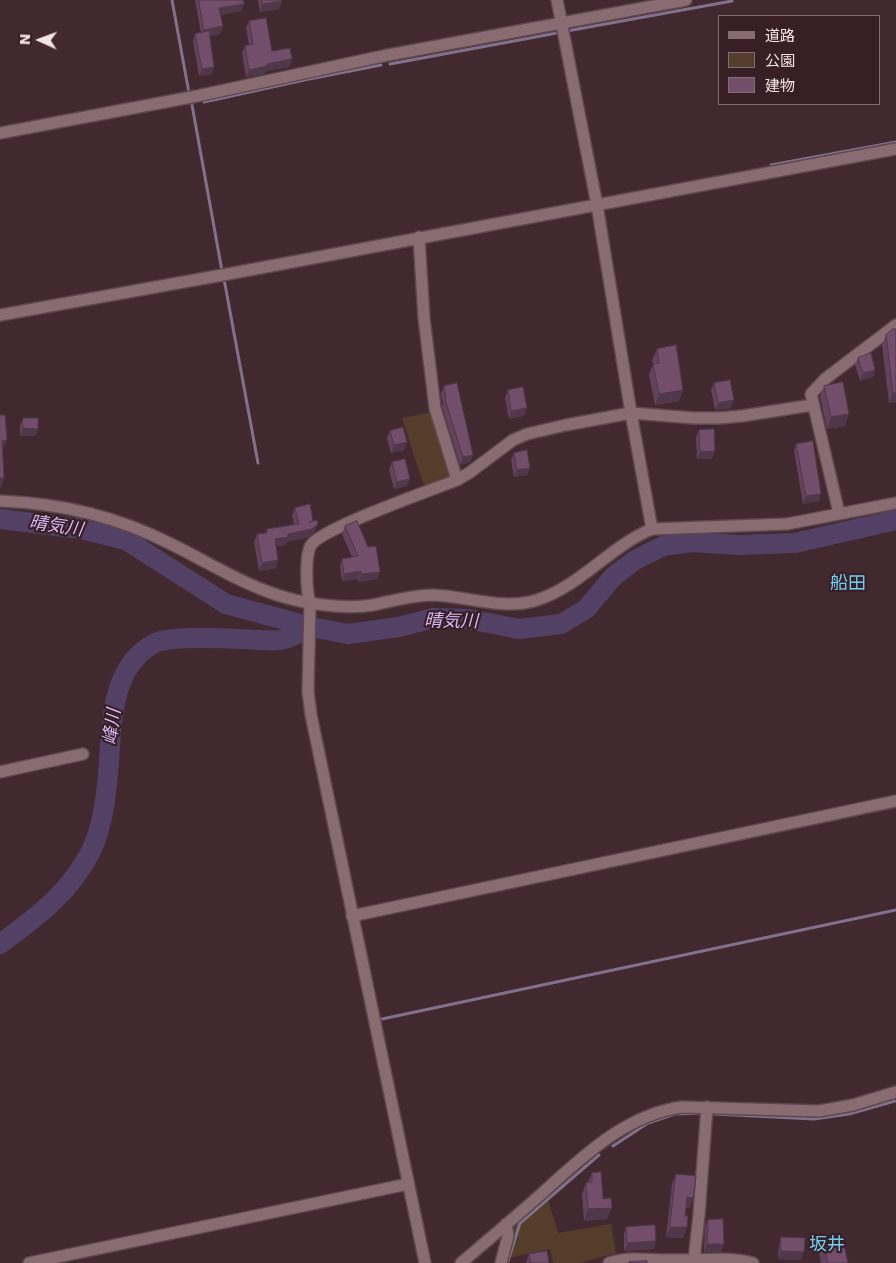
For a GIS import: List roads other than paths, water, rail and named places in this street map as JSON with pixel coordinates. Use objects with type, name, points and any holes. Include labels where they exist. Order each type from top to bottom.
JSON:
[{"type":"street","points":[[557,0],[597,205],[652,529]]},
{"type":"street","points":[[0,133],[197,96],[383,56],[686,0]]},
{"type":"street","points":[[0,315],[896,149]]},
{"type":"street","points":[[419,237],[424,318],[435,408],[457,480]]},
{"type":"street","points":[[840,513],[811,394],[825,379],[896,325]]},
{"type":"street","points":[[425,1263],[311,715],[308,692],[310,606],[308,595],[308,558],[310,546],[318,538],[346,524],[457,480],[513,440],[527,434],[607,416],[631,413],[719,418],[813,406]]},
{"type":"street","points":[[0,502],[61,507],[104,518],[169,543],[250,585],[310,606],[340,606],[371,605],[423,595],[443,595],[496,603],[518,604],[535,601],[553,595],[570,585],[621,546],[641,533],[652,529],[787,524],[896,502]]},
{"type":"street","points":[[0,772],[83,754]]},
{"type":"street","points":[[352,916],[896,801]]},
{"type":"street","points":[[461,1263],[589,1152],[617,1132],[648,1116],[668,1109],[682,1107],[820,1111],[852,1105],[896,1092]]},
{"type":"street","points":[[694,1260],[707,1107]]},
{"type":"street","points":[[29,1263],[408,1184]]},
{"type":"street","points":[[501,1263],[508,1236],[506,1224]]},
{"type":"street","points":[[609,1263],[634,1258],[741,1260],[753,1263]]},
{"type":"waterway","points":[[172,0],[189,93]]},
{"type":"waterway","points":[[567,31],[732,1]]},
{"type":"waterway","points":[[390,64],[557,33]]},
{"type":"waterway","points":[[204,102],[381,65]]},
{"type":"waterway","points":[[192,105],[222,271]]},
{"type":"waterway","points":[[771,165],[896,142]]},
{"type":"waterway","points":[[224,279],[258,463]]},
{"type":"waterway","name":"晴気川","points":[[0,519],[81,529],[126,540],[226,604],[311,627],[348,634],[399,627],[433,618],[468,619],[519,629],[561,624],[586,609],[614,576],[635,560],[663,546],[692,542],[739,545],[795,543],[896,520]]},
{"type":"waterway","name":"峰川","points":[[0,944],[61,893],[81,868],[94,845],[105,801],[112,726],[119,687],[127,669],[139,655],[155,643],[164,640],[206,638],[278,640],[292,637],[311,627]]},
{"type":"waterway","points":[[382,1019],[896,910]]},
{"type":"waterway","points":[[714,1114],[814,1119],[849,1114],[895,1101]]},
{"type":"waterway","points":[[613,1146],[648,1123],[675,1114],[701,1113]]},
{"type":"waterway","points":[[508,1261],[520,1223],[599,1155]]},
{"type":"district","name":"船田","points":[[848,584]]},
{"type":"district","name":"坂井","points":[[827,1245]]}]
